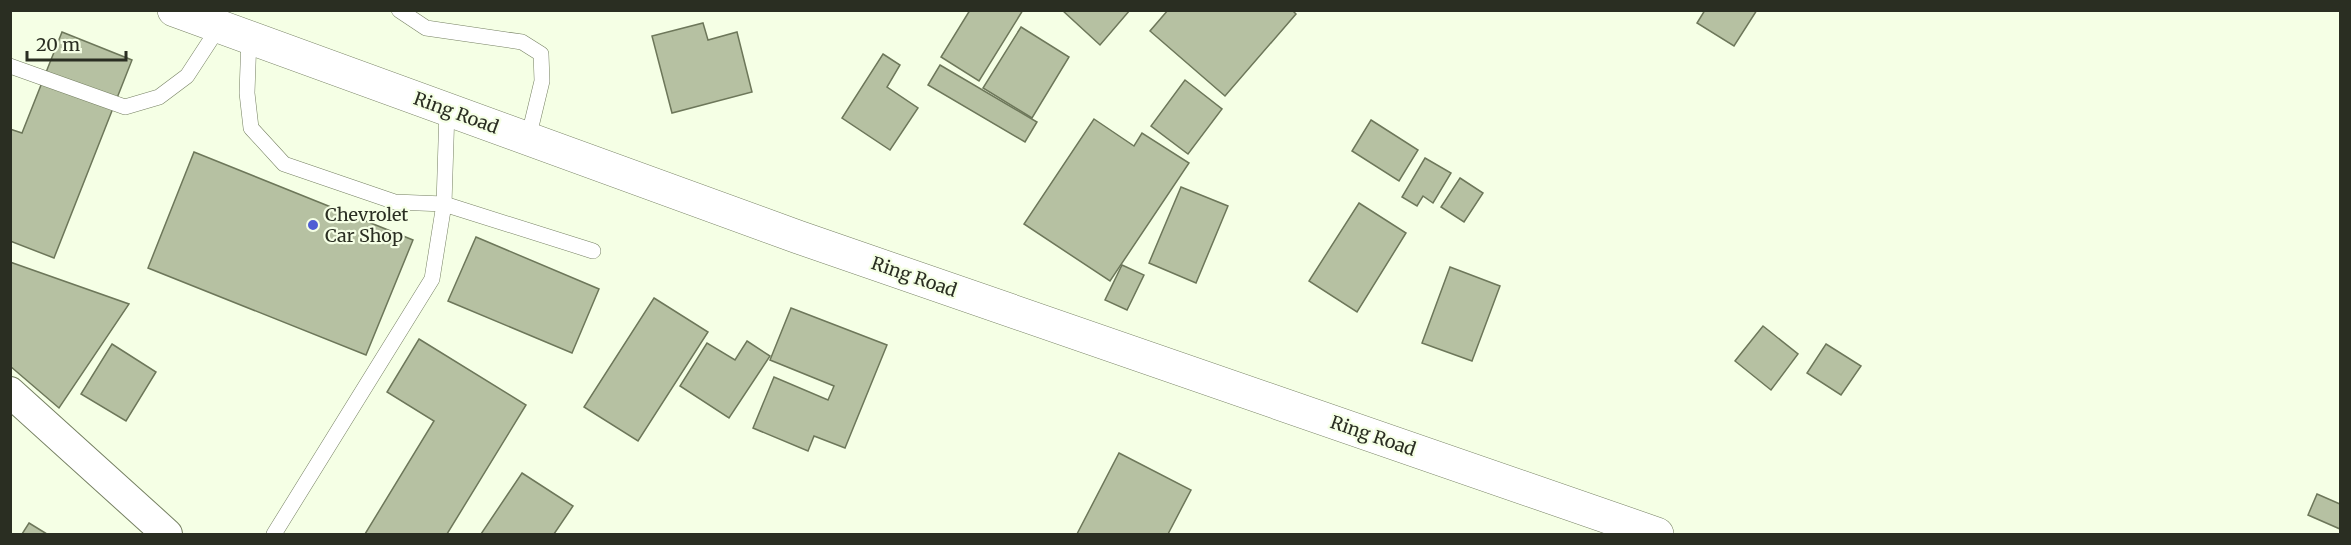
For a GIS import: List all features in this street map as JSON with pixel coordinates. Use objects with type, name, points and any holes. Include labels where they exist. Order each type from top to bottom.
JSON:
[{"type":"main road","name":"Ring Road","points":[[174,10],[798,237],[1657,534]]},
{"type":"street","points":[[10,392],[167,534]]},
{"type":"lane","points":[[399,10],[426,28],[522,42],[541,54],[542,81],[528,139]]},
{"type":"lane","points":[[10,66],[125,107],[159,97],[187,76],[234,32]]},
{"type":"lane","points":[[234,32],[247,93],[251,128],[284,164],[395,202],[444,204],[593,251]]},
{"type":"lane","points":[[274,534],[432,279],[444,204],[447,110]]},
{"type":"building","points":[[970,10],[1023,10],[979,81],[941,57]]},
{"type":"building","points":[[1062,10],[1130,10],[1100,45]]},
{"type":"building","points":[[1168,10],[1292,10],[1296,14],[1225,96],[1150,31]]},
{"type":"building","points":[[1705,10],[1757,10],[1734,46],[1697,23]]},
{"type":"building","points":[[703,23],[708,40],[737,32],[752,92],[672,113],[652,36]]},
{"type":"building","points":[[1021,27],[1069,57],[1032,118],[983,88]]},
{"type":"building","points":[[62,32],[132,60],[54,258],[10,241],[10,129],[22,133]]},
{"type":"building","points":[[883,54],[900,65],[887,87],[918,108],[890,150],[842,118]]},
{"type":"building","points":[[940,65],[1037,122],[1025,142],[928,85]]},
{"type":"building","points":[[1185,80],[1222,109],[1188,154],[1151,126]]},
{"type":"building","points":[[1094,119],[1134,146],[1142,133],[1189,163],[1110,281],[1024,224]]},
{"type":"building","points":[[1371,120],[1418,150],[1399,181],[1352,151]]},
{"type":"building","points":[[194,152],[413,240],[366,355],[148,268]]},
{"type":"building","points":[[1425,158],[1451,173],[1433,203],[1423,196],[1417,206],[1402,197]]},
{"type":"building","points":[[1460,178],[1483,193],[1464,222],[1441,207]]},
{"type":"building","points":[[1181,187],[1228,206],[1196,283],[1149,263]]},
{"type":"building","points":[[1359,203],[1406,233],[1357,312],[1309,281]]},
{"type":"building","points":[[476,237],[599,289],[572,353],[448,301]]},
{"type":"building","points":[[10,262],[129,304],[59,408],[10,366]]},
{"type":"building","points":[[1122,265],[1144,275],[1127,310],[1105,300]]},
{"type":"building","points":[[1450,267],[1500,286],[1472,361],[1422,343]]},
{"type":"building","points":[[654,298],[708,332],[638,441],[584,407]]},
{"type":"building","points":[[791,308],[887,345],[845,448],[814,436],[808,451],[753,428],[774,377],[828,400],[834,386],[770,360]]},
{"type":"building","points":[[1763,326],[1798,354],[1771,390],[1735,361]]},
{"type":"building","points":[[419,339],[526,405],[447,534],[365,534],[434,421],[387,392]]},
{"type":"building","points":[[747,341],[770,356],[729,418],[680,386],[707,343],[735,360]]},
{"type":"building","points":[[112,344],[156,372],[126,421],[81,394]]},
{"type":"building","points":[[1826,344],[1861,366],[1841,395],[1807,373]]},
{"type":"building","points":[[1119,453],[1191,490],[1168,534],[1077,534]]},
{"type":"building","points":[[522,473],[573,506],[554,534],[481,534]]},
{"type":"building","points":[[2317,494],[2340,504],[2340,529],[2308,515]]},
{"type":"building","points":[[29,523],[47,534],[22,534]]},
{"type":"place","name":"Chevrolet Car Shop","points":[[313,225]]}]
